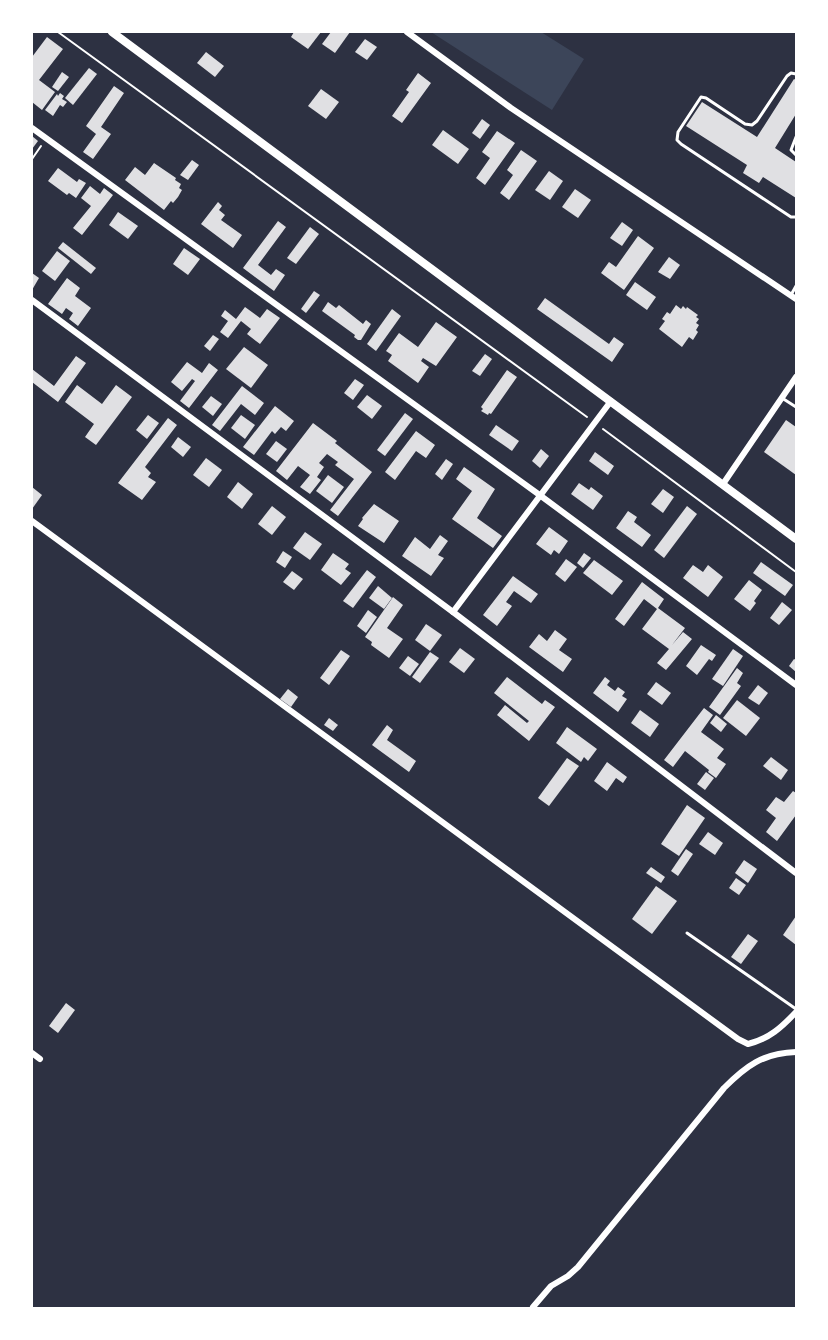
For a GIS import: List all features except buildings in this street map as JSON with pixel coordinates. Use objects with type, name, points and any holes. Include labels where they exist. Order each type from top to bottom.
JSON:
[{"type":"street","points":[[112,32],[796,539]]},
{"type":"street","points":[[407,32],[511,108],[794,297]]},
{"type":"street","points":[[32,128],[541,496],[796,685]]},
{"type":"street","points":[[32,300],[453,612],[796,872]]},
{"type":"street","points":[[723,484],[796,377]]},
{"type":"street","points":[[453,612],[611,402]]},
{"type":"street","points":[[32,521],[738,1039],[748,1044],[767,1038],[782,1027],[796,1010]]},
{"type":"street","points":[[533,1307],[551,1286],[579,1267],[724,1089],[744,1068],[764,1058],[796,1052]]},
{"type":"street","points":[[32,1053],[40,1059]]},
{"type":"lane","points":[[796,74],[791,73],[787,76],[752,125],[745,124],[701,97],[678,132],[677,140],[791,217],[796,217]]},
{"type":"lane","points":[[796,137],[791,150],[796,155]]},
{"type":"lane","points":[[794,297],[796,286]]},
{"type":"lane","points":[[782,398],[796,407]]},
{"type":"lane","points":[[687,933],[796,1010]]},
{"type":"path","points":[[58,32],[796,572]]},
{"type":"path","points":[[32,159],[47,139]]},
{"type":"shaded area","points":[[431,32],[541,32],[584,59],[552,110]]}]
